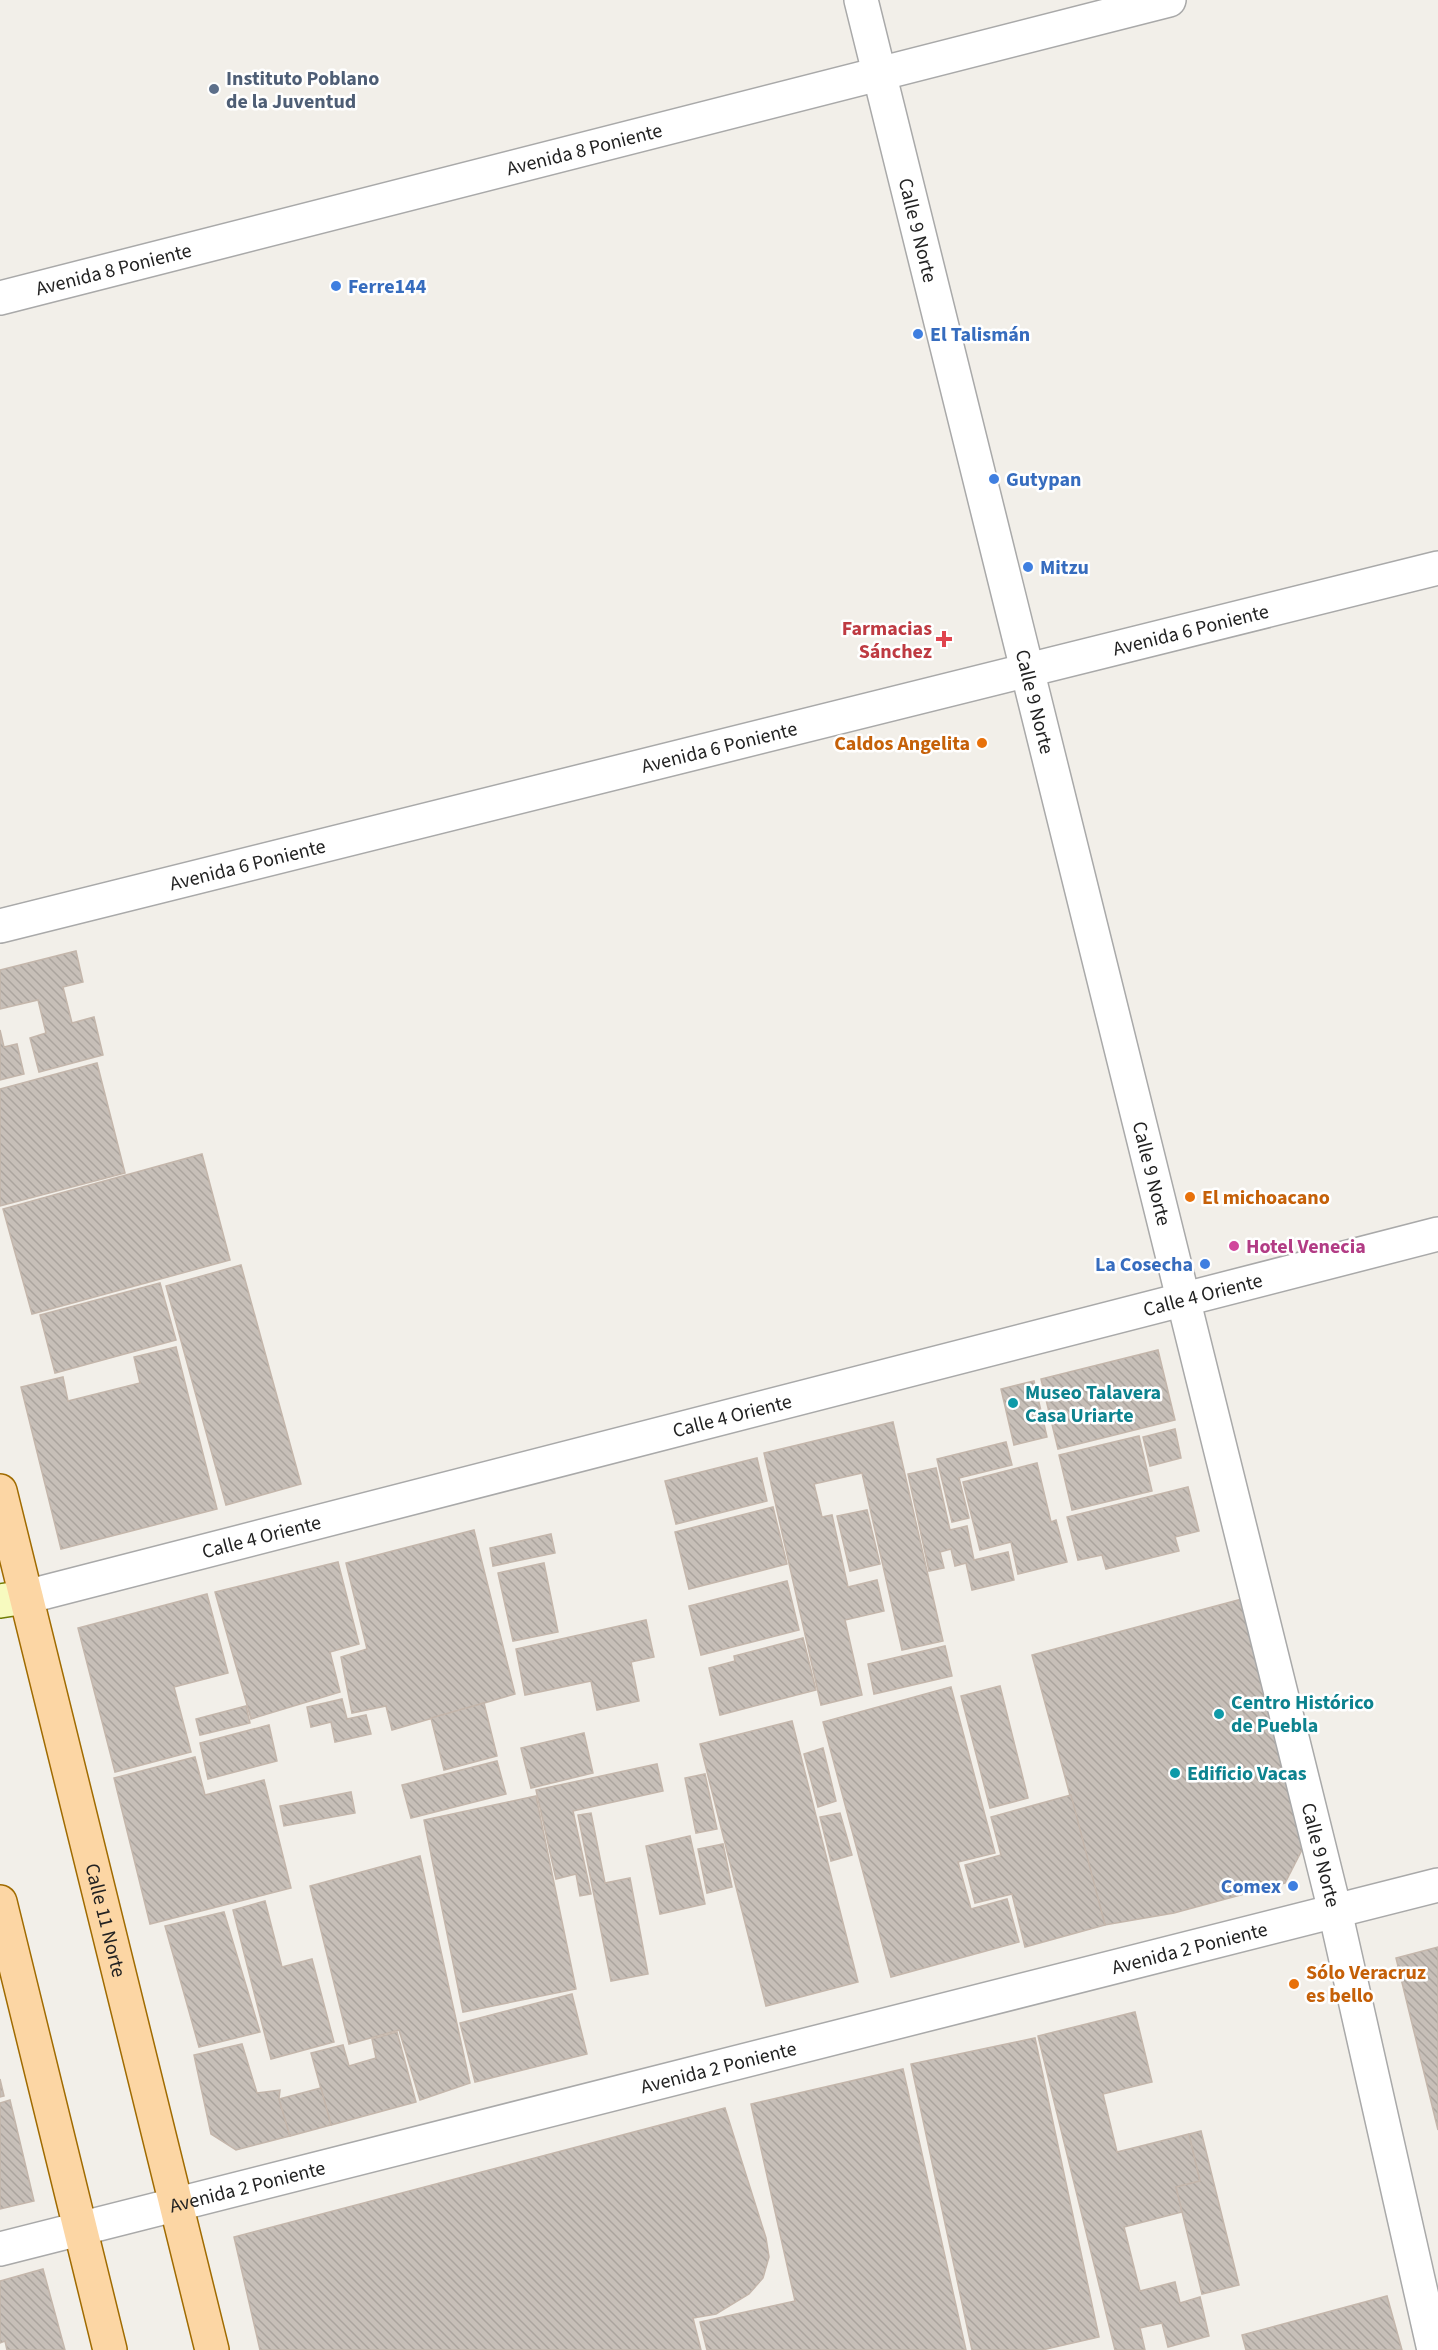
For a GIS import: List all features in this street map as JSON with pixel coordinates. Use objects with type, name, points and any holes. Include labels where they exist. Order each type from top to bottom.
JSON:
[{"type":"main road","name":"Calle 11 Norte","points":[[0,1491],[13,1599],[176,2204],[212,2350]]},
{"type":"main road","points":[[0,1902],[110,2350]]},
{"type":"street","name":"Calle 9 Norte","points":[[861,0],[1335,1911],[1434,2350]]},
{"type":"street","name":"Avenida 8 Poniente","points":[[0,298],[1169,0]]},
{"type":"street","name":"Avenida 6 Poniente","points":[[0,926],[1438,568]]},
{"type":"street","name":"Calle 4 Oriente","points":[[13,1599],[1438,1233]]},
{"type":"street","name":"Avenida 2 Poniente","points":[[0,2249],[1438,1885]]},
{"type":"building","points":[[76,951],[83,982],[63,987],[72,1023],[94,1017],[103,1055],[39,1072],[30,1038],[46,1033],[38,1000],[0,1009],[0,970]]},
{"type":"building","points":[[0,1030],[4,1047],[17,1044],[24,1074],[0,1080]]},
{"type":"building","points":[[97,1063],[125,1173],[0,1206],[0,1089]]},
{"type":"building","points":[[202,1154],[230,1260],[32,1314],[3,1209]]},
{"type":"building","points":[[241,1265],[301,1484],[226,1505],[166,1286]]},
{"type":"building","points":[[160,1283],[176,1340],[55,1373],[40,1315]]},
{"type":"building","points":[[176,1347],[217,1509],[61,1549],[21,1387],[63,1377],[68,1401],[140,1383],[134,1357]]},
{"type":"building","points":[[1158,1350],[1175,1420],[1058,1449],[1041,1379]]},
{"type":"building","points":[[1034,1381],[1047,1437],[1014,1445],[1001,1389]]},
{"type":"building","points":[[893,1422],[943,1641],[902,1650],[862,1473],[814,1484],[822,1517],[832,1515],[848,1587],[877,1580],[884,1611],[845,1620],[862,1695],[821,1705],[764,1453]]},
{"type":"building","points":[[1175,1429],[1181,1458],[1150,1466],[1143,1437]]},
{"type":"building","points":[[1139,1436],[1152,1491],[1072,1510],[1059,1455]]},
{"type":"building","points":[[1006,1442],[1012,1465],[959,1478],[969,1518],[952,1522],[937,1459]]},
{"type":"building","points":[[757,1458],[767,1501],[676,1524],[665,1481]]},
{"type":"building","points":[[1037,1463],[1051,1522],[1056,1520],[1067,1562],[1018,1574],[1011,1542],[980,1550],[963,1482]]},
{"type":"building","points":[[936,1468],[950,1530],[967,1526],[974,1560],[1008,1552],[1014,1580],[972,1590],[966,1563],[955,1566],[951,1549],[940,1552],[944,1568],[929,1571],[908,1474]]},
{"type":"building","points":[[1188,1487],[1199,1531],[1175,1537],[1179,1551],[1106,1569],[1102,1555],[1078,1560],[1067,1517]]},
{"type":"building","points":[[773,1507],[787,1564],[689,1589],[675,1532]]},
{"type":"building","points":[[867,1510],[880,1564],[850,1571],[837,1516]]},
{"type":"building","points":[[474,1530],[515,1694],[392,1730],[386,1706],[352,1713],[341,1657],[367,1649],[346,1563]]},
{"type":"building","points":[[551,1534],[555,1553],[493,1566],[490,1548]]},
{"type":"building","points":[[338,1562],[359,1644],[330,1652],[340,1692],[251,1719],[215,1592]]},
{"type":"building","points":[[544,1563],[558,1632],[513,1641],[498,1573]]},
{"type":"building","points":[[787,1581],[799,1630],[701,1655],[689,1606]]},
{"type":"building","points":[[207,1594],[228,1673],[174,1687],[191,1752],[115,1772],[78,1628]]},
{"type":"building","name":"Edificio Vacas","points":[[1242,1599],[1304,1846],[1285,1883],[1174,1913],[1105,1925],[1032,1655]]},
{"type":"building","points":[[646,1620],[654,1657],[631,1662],[639,1701],[597,1710],[591,1681],[525,1695],[516,1649]]},
{"type":"building","points":[[803,1638],[816,1690],[720,1715],[709,1668],[735,1661],[734,1656]]},
{"type":"building","points":[[945,1646],[952,1676],[874,1694],[868,1664]]},
{"type":"building","points":[[1000,1686],[1028,1798],[990,1808],[961,1696]]},
{"type":"building","points":[[951,1687],[995,1853],[958,1862],[971,1909],[1007,1899],[1019,1942],[891,1977],[823,1722]]},
{"type":"building","points":[[342,1699],[347,1719],[366,1715],[371,1734],[335,1742],[331,1722],[311,1727],[307,1707]]},
{"type":"building","points":[[484,1703],[497,1756],[444,1770],[431,1718]]},
{"type":"building","points":[[246,1706],[250,1723],[200,1735],[196,1719]]},
{"type":"building","points":[[792,1721],[858,1982],[766,2006],[700,1744]]},
{"type":"building","points":[[269,1725],[277,1761],[208,1779],[200,1743]]},
{"type":"building","points":[[584,1733],[593,1773],[531,1788],[521,1748]]},
{"type":"building","points":[[823,1748],[836,1801],[818,1807],[804,1754]]},
{"type":"building","points":[[195,1757],[205,1795],[264,1780],[291,1888],[150,1924],[114,1778]]},
{"type":"building","points":[[497,1761],[506,1794],[411,1818],[402,1785]]},
{"type":"building","points":[[657,1764],[663,1791],[573,1811],[591,1894],[580,1896],[576,1874],[556,1879],[536,1790]]},
{"type":"building","points":[[705,1774],[717,1829],[696,1833],[685,1778]]},
{"type":"building","points":[[351,1792],[355,1813],[284,1826],[280,1806]]},
{"type":"building","points":[[1071,1795],[1105,1925],[1025,1947],[1012,1894],[975,1903],[965,1865],[1001,1855],[991,1817]]},
{"type":"building","points":[[536,1796],[576,1989],[463,2012],[424,1820]]},
{"type":"building","points":[[591,1813],[605,1883],[630,1878],[648,1974],[611,1981],[578,1815]]},
{"type":"building","points":[[840,1813],[852,1855],[831,1861],[820,1817]]},
{"type":"building","points":[[690,1836],[705,1904],[660,1914],[646,1846]]},
{"type":"building","points":[[723,1844],[732,1887],[707,1893],[698,1849]]},
{"type":"building","points":[[420,1856],[470,2083],[420,2100],[399,2030],[349,2044],[310,1886]]},
{"type":"building","points":[[265,1901],[282,1967],[312,1959],[334,2042],[271,2059],[233,1910]]},
{"type":"building","points":[[224,1912],[260,2032],[199,2047],[165,1926]]},
{"type":"building","points":[[1438,1947],[1438,2130],[1396,1958]]},
{"type":"building","points":[[572,1994],[587,2054],[475,2082],[460,2023]]},
{"type":"building","points":[[1135,2012],[1152,2082],[1103,2094],[1117,2152],[1189,2134],[1200,2181],[1176,2187],[1182,2212],[1124,2227],[1140,2291],[1175,2282],[1180,2303],[1200,2297],[1209,2336],[1168,2347],[1162,2323],[1140,2328],[1145,2350],[1115,2350],[1038,2036]]},
{"type":"building","points":[[397,2032],[416,2102],[331,2125],[311,2053],[343,2045],[349,2066],[376,2058],[372,2039]]},
{"type":"building","points":[[1035,2038],[1099,2337],[1042,2350],[972,2350],[911,2064]]},
{"type":"building","points":[[242,2044],[257,2093],[280,2090],[279,2099],[290,2136],[236,2150],[211,2134],[194,2055]]},
{"type":"building","points":[[903,2069],[966,2350],[707,2350],[700,2322],[795,2301],[751,2104]]},
{"type":"building","points":[[0,2079],[4,2096],[0,2097]]},
{"type":"building","points":[[321,2088],[331,2125],[290,2136],[279,2099]]},
{"type":"building","points":[[10,2100],[34,2201],[0,2209],[0,2103]]},
{"type":"building","points":[[725,2108],[766,2238],[769,2257],[763,2278],[749,2294],[716,2314],[693,2318],[701,2350],[260,2350],[234,2237]]},
{"type":"building","points":[[1201,2131],[1239,2285],[1202,2294],[1176,2187],[1200,2181],[1189,2134]]},
{"type":"building","points":[[43,2269],[65,2350],[7,2350],[5,2341],[0,2343],[0,2281]]},
{"type":"building","points":[[1387,2296],[1402,2350],[1246,2350],[1242,2335]]},
{"type":"place","name":"Instituto Poblano de la Juventud","points":[[214,89]]},
{"type":"place","name":"Ferre144","points":[[336,286]]},
{"type":"place","name":"El Talismán","points":[[918,334]]},
{"type":"place","name":"Gutypan","points":[[994,479]]},
{"type":"place","name":"Mitzu","points":[[1028,567]]},
{"type":"place","name":"Farmacias Sánchez","points":[[944,639]]},
{"type":"place","name":"Caldos Angelita","points":[[982,743]]},
{"type":"place","name":"El michoacano","points":[[1190,1197]]},
{"type":"place","name":"Hotel Venecia","points":[[1234,1246]]},
{"type":"place","name":"La Cosecha","points":[[1205,1264]]},
{"type":"place","name":"Museo Talavera Casa Uriarte","points":[[1013,1403]]},
{"type":"place","name":"Centro Histórico de Puebla","points":[[1219,1714]]},
{"type":"place","name":"Edificio Vacas","points":[[1175,1773]]},
{"type":"place","name":"Comex","points":[[1293,1886]]},
{"type":"place","name":"Sólo Veracruz es bello","points":[[1294,1984]]}]
